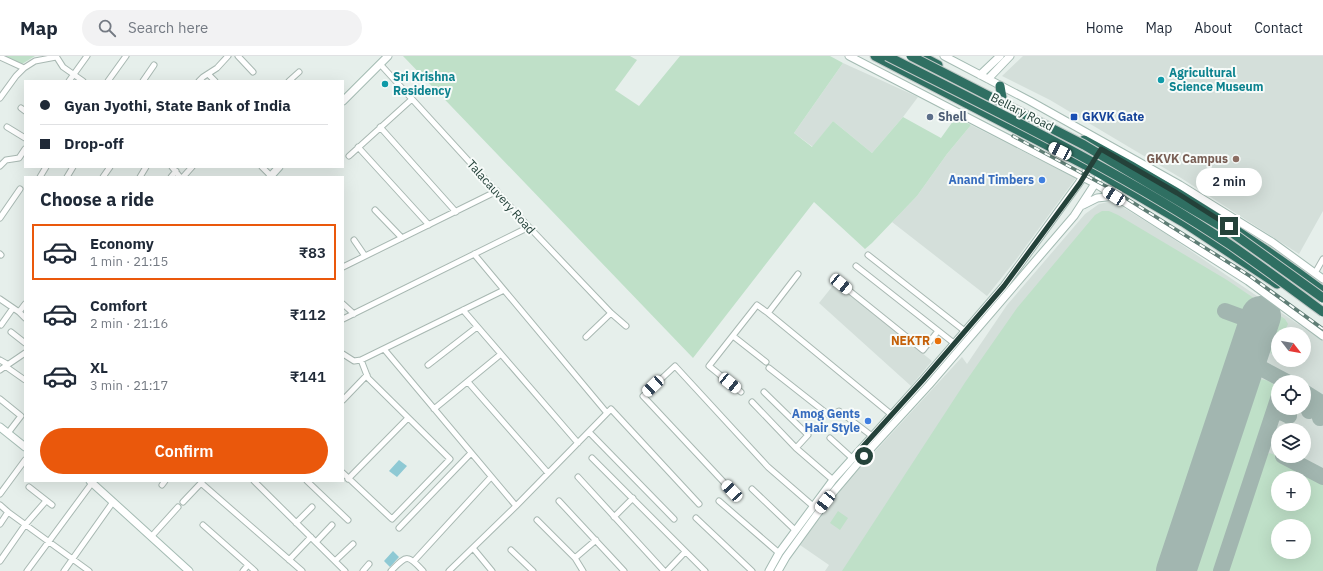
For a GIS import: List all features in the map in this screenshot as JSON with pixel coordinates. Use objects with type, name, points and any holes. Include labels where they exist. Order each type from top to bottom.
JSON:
[{"type":"highway","name":"Bellary Road","points":[[875,56],[1102,174],[1230,252],[1323,317]]},
{"type":"highway","name":"Bellary Road","points":[[887,56],[1035,132],[1138,188],[1230,245],[1323,312]]},
{"type":"highway","name":"Bellary Road","points":[[911,56],[1090,149],[1234,234],[1323,298]]},
{"type":"highway","name":"Bellary Road","points":[[921,56],[1002,98],[1103,146],[1240,233],[1323,290]]},
{"type":"highway","points":[[1000,86],[1002,98]]},
{"type":"street","points":[[0,98],[16,76],[24,68],[35,61],[56,56],[64,67],[82,80]]},
{"type":"street","points":[[70,80],[87,56]]},
{"type":"street","points":[[109,80],[126,56]]},
{"type":"street","points":[[200,80],[217,68],[228,56]]},
{"type":"street","points":[[238,56],[253,72]]},
{"type":"street","points":[[849,56],[1096,184],[1248,281],[1323,336]]},
{"type":"street","points":[[778,571],[786,557],[861,454],[872,436],[966,332],[1007,282],[1083,177],[1103,146],[988,79],[944,56]]},
{"type":"street","points":[[980,75],[1000,56]]},
{"type":"street","points":[[988,79],[1010,56]]},
{"type":"street","points":[[0,57],[24,68]]},
{"type":"street","points":[[344,100],[384,59]]},
{"type":"street","name":"Talacauvery Road","points":[[384,59],[412,99],[529,227],[611,313],[626,326]]},
{"type":"street","points":[[144,80],[154,64]]},
{"type":"street","points":[[290,80],[299,72]]},
{"type":"street","points":[[208,74],[214,80]]},
{"type":"street","points":[[349,156],[412,99]]},
{"type":"street","points":[[7,127],[24,137]]},
{"type":"street","points":[[380,128],[456,212]]},
{"type":"street","points":[[358,147],[429,225]]},
{"type":"street","points":[[0,166],[6,160],[19,158],[24,151]]},
{"type":"street","points":[[769,571],[779,553],[833,480],[852,458],[861,454],[933,379],[1074,216],[1115,153],[1180,185],[1272,242],[1323,279]]},
{"type":"street","points":[[184,176],[191,168]]},
{"type":"street","points":[[263,168],[269,176]]},
{"type":"street","points":[[271,176],[278,168]]},
{"type":"street","points":[[1080,206],[1098,198],[1114,196],[1122,186]]},
{"type":"street","points":[[0,218],[20,189]]},
{"type":"street","points":[[344,266],[497,192]]},
{"type":"street","points":[[375,210],[402,238]]},
{"type":"street","points":[[344,319],[529,227]]},
{"type":"street","points":[[354,240],[365,256]]},
{"type":"street","points":[[474,254],[607,413]]},
{"type":"street","points":[[868,256],[966,332]]},
{"type":"street","points":[[1315,273],[1323,259]]},
{"type":"street","points":[[856,266],[955,344]]},
{"type":"street","points":[[768,313],[798,274]]},
{"type":"street","points":[[841,284],[923,350],[938,331]]},
{"type":"street","points":[[344,355],[354,361],[361,360],[504,290]]},
{"type":"street","points":[[0,299],[20,312],[24,317]]},
{"type":"street","points":[[741,392],[709,366],[757,304],[892,415]]},
{"type":"street","points":[[344,305],[354,314]]},
{"type":"street","points":[[20,312],[24,306]]},
{"type":"street","points":[[1,325],[14,308]]},
{"type":"street","points":[[462,310],[578,442]]},
{"type":"street","points":[[586,337],[611,313]]},
{"type":"street","points":[[428,366],[477,327]]},
{"type":"street","points":[[11,332],[24,342]]},
{"type":"street","points":[[733,336],[766,362]]},
{"type":"street","points":[[384,349],[516,506]]},
{"type":"street","points":[[0,370],[24,354]]},
{"type":"street","points":[[434,409],[501,354]]},
{"type":"street","points":[[0,360],[24,379]]},
{"type":"street","points":[[344,475],[392,519],[450,459],[368,378],[361,360]]},
{"type":"street","points":[[732,491],[643,396],[675,366],[768,467],[813,506]]},
{"type":"street","points":[[769,368],[830,416],[838,411],[841,412],[872,436]]},
{"type":"street","points":[[344,399],[367,375]]},
{"type":"street","points":[[468,382],[548,473]]},
{"type":"street","points":[[764,392],[808,436],[796,448]]},
{"type":"street","points":[[0,399],[21,416],[8,433]]},
{"type":"street","points":[[752,402],[796,448],[833,480]]},
{"type":"street","points":[[449,571],[516,506],[611,409],[700,504]]},
{"type":"street","points":[[348,479],[408,418]]},
{"type":"street","points":[[0,427],[24,446]]},
{"type":"street","points":[[589,432],[674,519]]},
{"type":"street","points":[[830,438],[852,458]]},
{"type":"street","points":[[399,528],[471,453]]},
{"type":"street","points":[[592,458],[705,571]]},
{"type":"street","points":[[0,494],[24,461]]},
{"type":"street","points":[[414,561],[491,477]]},
{"type":"street","points":[[578,477],[666,571],[685,552]]},
{"type":"street","points":[[27,571],[91,482],[189,571]]},
{"type":"street","points":[[183,502],[202,482],[302,571]]},
{"type":"street","points":[[258,482],[296,523],[345,571]]},
{"type":"street","points":[[308,482],[348,520]]},
{"type":"street","points":[[29,488],[52,505]]},
{"type":"street","points":[[422,488],[430,496]]},
{"type":"street","points":[[752,489],[796,530]]},
{"type":"street","points":[[614,517],[633,498]]},
{"type":"street","points":[[0,561],[46,500]]},
{"type":"street","points":[[559,500],[624,571]]},
{"type":"street","points":[[719,501],[779,553]]},
{"type":"street","points":[[64,571],[113,502]]},
{"type":"street","points":[[0,505],[25,526],[89,571]]},
{"type":"street","points":[[151,537],[178,507]]},
{"type":"street","points":[[296,523],[312,507]]},
{"type":"street","points":[[0,524],[8,512]]},
{"type":"street","points":[[696,518],[752,571]]},
{"type":"street","points":[[537,520],[575,558],[583,571]]},
{"type":"street","points":[[203,525],[255,571]]},
{"type":"street","points":[[316,542],[332,525]]},
{"type":"street","points":[[289,560],[311,537]]},
{"type":"street","points":[[575,558],[596,540]]},
{"type":"street","points":[[335,561],[353,544]]},
{"type":"street","points":[[473,548],[492,571]]},
{"type":"street","points":[[511,550],[533,571]]},
{"type":"street","points":[[391,571],[403,559],[407,558],[414,561],[423,571]]},
{"type":"street","points":[[363,571],[369,564]]},
{"type":"street","points":[[243,571],[248,565]]},
{"type":"shaded area","name":"GKVK Campus","points":[[1023,56],[1323,56],[1323,211],[1299,254],[1181,178],[1050,100],[1002,76]]},
{"type":"shaded area","points":[[843,63],[918,97],[872,153],[833,121],[813,147],[794,133]]},
{"type":"shaded area","points":[[971,125],[1076,178],[1015,261],[987,296],[892,222],[917,196],[947,154]]},
{"type":"shaded area","points":[[1113,201],[1166,234],[1302,327],[1271,327],[1271,367],[1311,367],[1311,333],[1323,341],[1323,571],[825,571],[829,565],[800,545],[833,497],[962,357],[967,364],[1007,305],[1085,214],[1099,204]]},
{"type":"shaded area","points":[[835,283],[932,361],[911,386],[819,303]]},
{"type":"green space","points":[[3,56],[35,56],[22,64]]},
{"type":"green space","points":[[403,56],[630,56],[637,60],[615,90],[639,106],[680,56],[830,56],[843,63],[794,133],[812,147],[833,121],[872,153],[903,117],[941,138],[956,117],[971,125],[947,154],[917,196],[865,249],[814,202],[693,358]]},
{"type":"green space","points":[[1102,211],[1109,211],[1118,215],[1227,280],[1285,319],[1288,324],[1286,327],[1271,327],[1271,354],[1266,339],[1269,318],[1225,304],[1222,317],[1246,325],[1247,328],[1167,571],[842,571],[966,381],[1017,308],[1095,215]]},
{"type":"green space","points":[[1251,380],[1264,380],[1271,382],[1271,399],[1214,571],[1187,571],[1248,383]]},
{"type":"green space","points":[[1269,453],[1271,454],[1271,463],[1290,463],[1304,471],[1271,471],[1271,511],[1311,511],[1311,475],[1323,481],[1323,571],[1228,571],[1267,455]]},
{"type":"green space","points":[[838,511],[848,518],[840,530],[830,523]]},
{"type":"water","points":[[399,460],[407,466],[397,477],[389,471]]},
{"type":"water","points":[[393,551],[399,557],[390,567],[384,561]]},
{"type":"taxiway","points":[[1225,311],[1255,322],[1257,327],[1256,332]]},
{"type":"taxiway","points":[[1244,367],[1247,363],[1255,365],[1274,375]]},
{"type":"taxiway","points":[[1311,396],[1323,404]]},
{"type":"taxiway","points":[[1311,397],[1314,402],[1311,407]]},
{"type":"taxiway","points":[[1320,418],[1323,414]]},
{"type":"taxiway","points":[[1221,571],[1273,415]]},
{"type":"taxiway","points":[[1296,463],[1323,477]]},
{"type":"runway","points":[[1176,571],[1261,316]]},
{"type":"railway","points":[[1013,136],[1113,190],[1250,276],[1323,329]]},
{"type":"place","name":"Agricultural Science Museum","points":[[1161,80]]},
{"type":"place","name":"Sri Krishna Residency","points":[[385,84]]},
{"type":"place","name":"Shell","points":[[930,117]]},
{"type":"place","name":"GKVK Gate","points":[[1074,117]]},
{"type":"place","name":"GKVK Campus","points":[[1236,159]]},
{"type":"place","name":"Anand Timbers","points":[[1042,180]]},
{"type":"place","name":"NEKTR","points":[[938,341]]},
{"type":"place","name":"Amog Gents Hair Style","points":[[868,421]]},
{"type":"route","points":[[864,456],[858,452],[960,338],[1004,286],[1080,183],[1101,149],[1177,193],[1229,226]]}]
